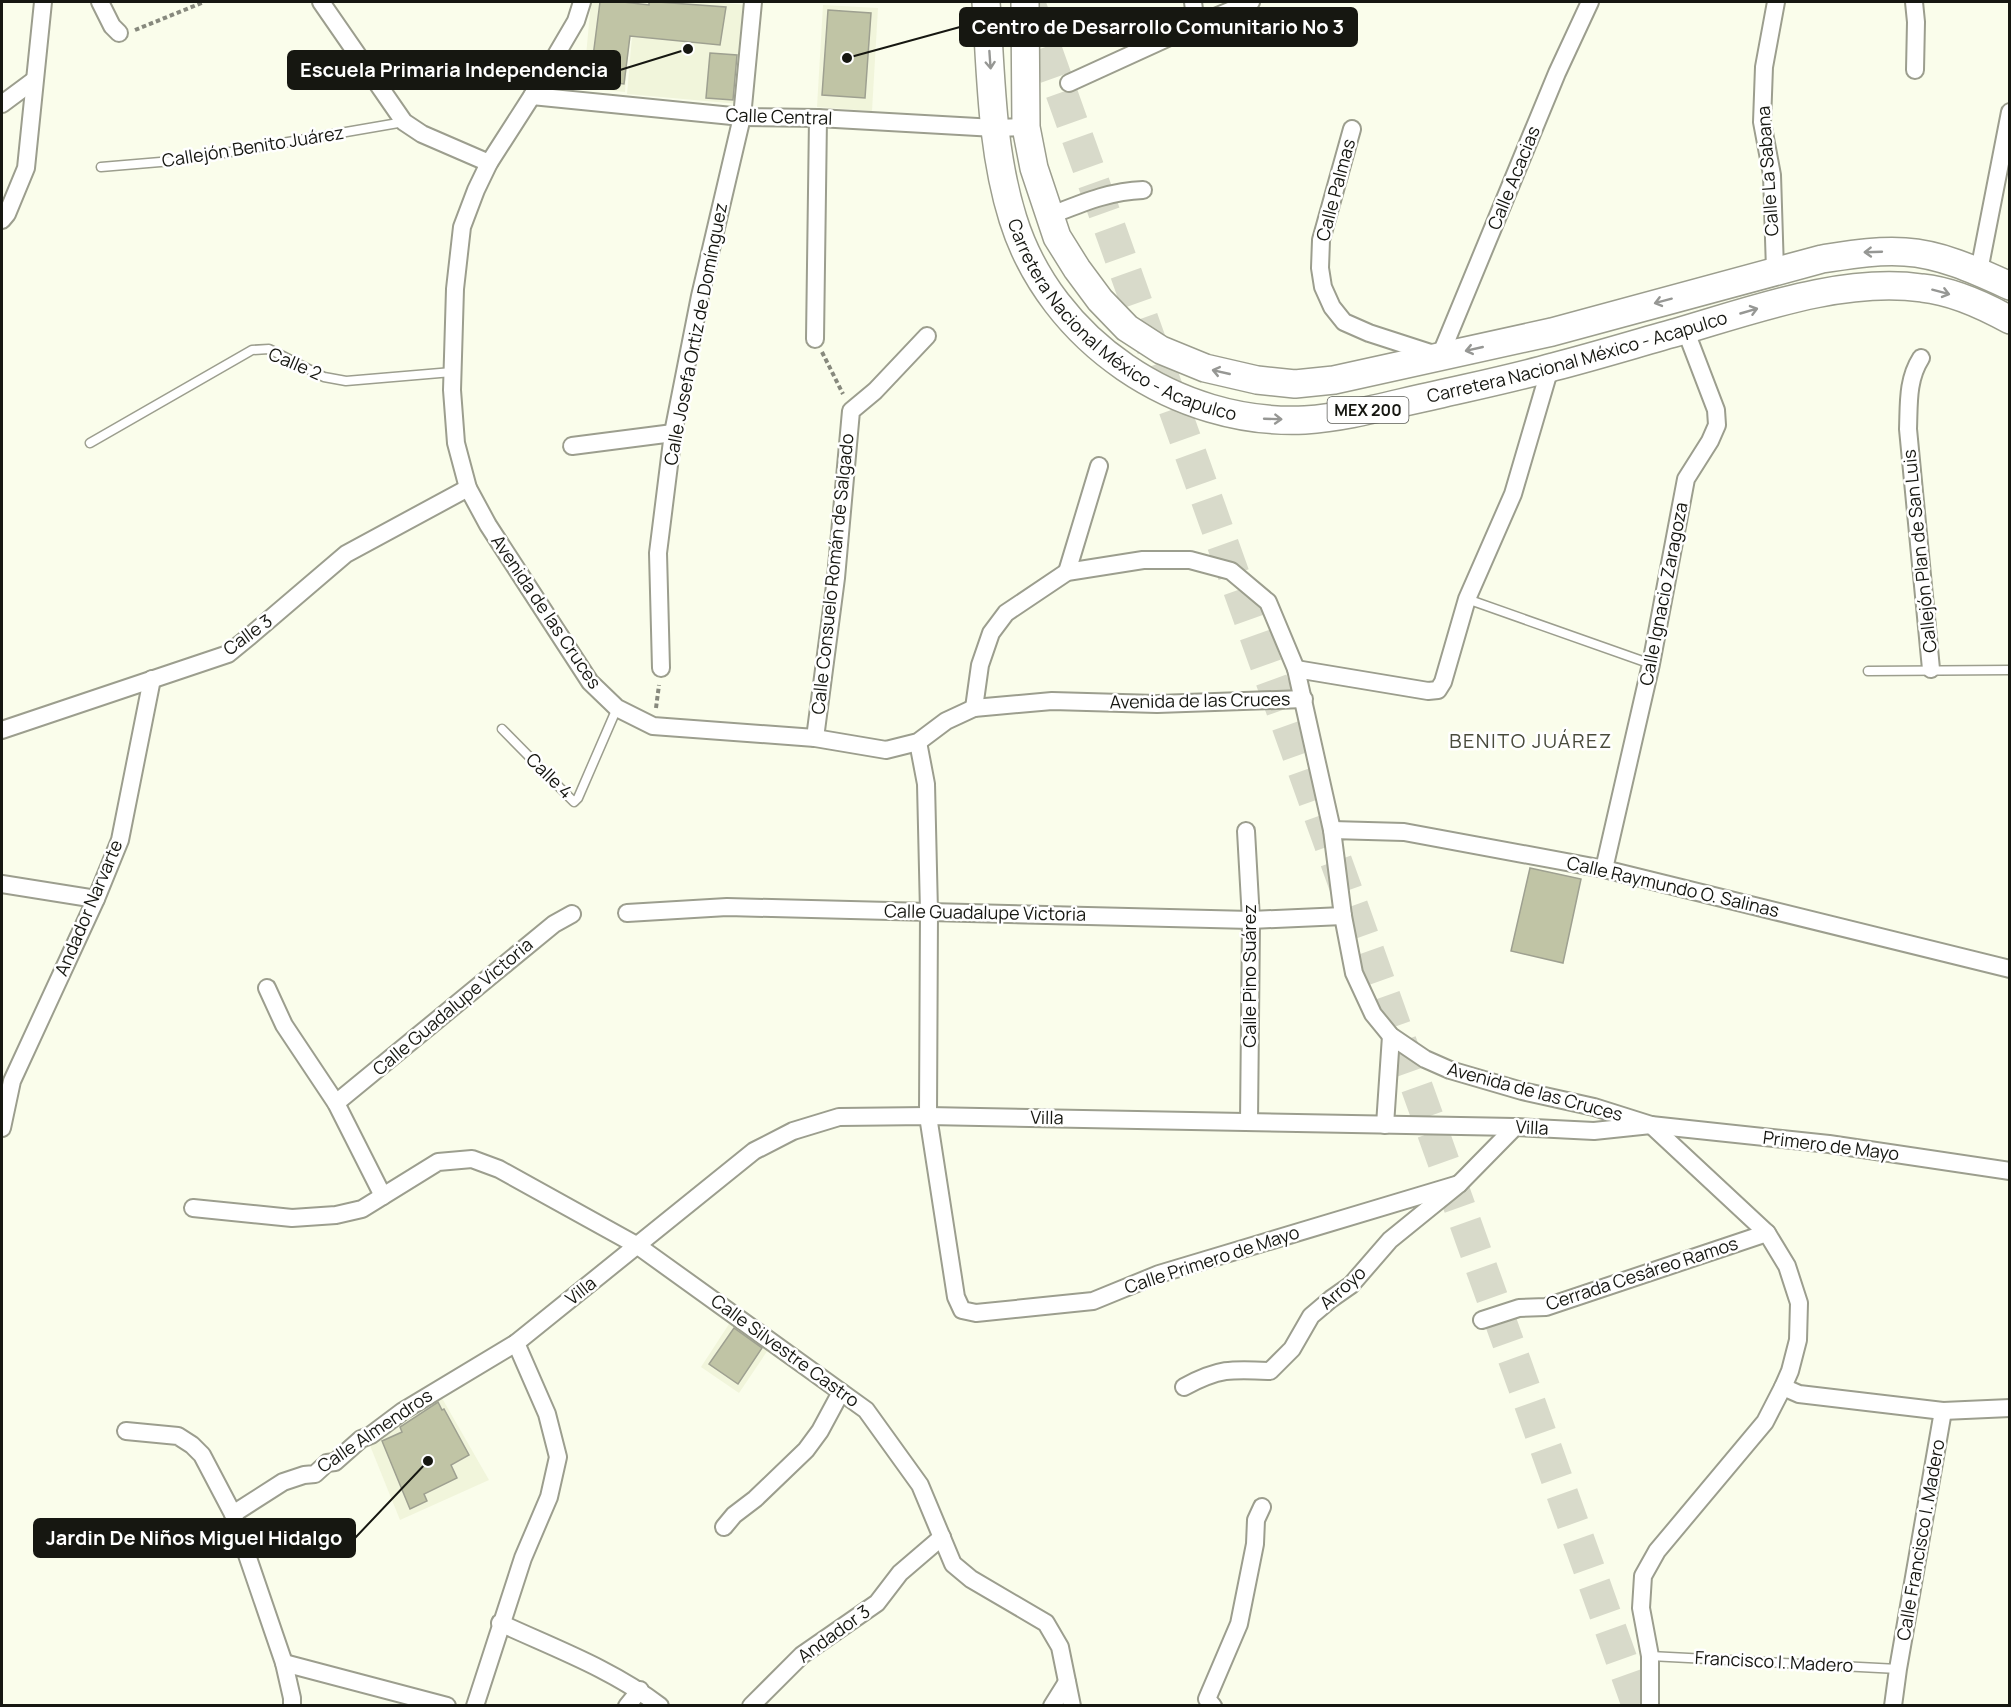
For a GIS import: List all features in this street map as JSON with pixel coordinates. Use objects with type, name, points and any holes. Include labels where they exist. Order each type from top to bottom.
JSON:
[{"type":"main road","name":"Carretera Nacional México - Acapulco","points":[[986,2],[995,128],[1002,174],[1013,220],[1032,266],[1053,301],[1092,343],[1131,372],[1172,394],[1222,411],[1264,419],[1306,420],[1369,410],[1550,368],[1779,303],[1874,286],[1923,288],[1968,300],[2010,320]]},
{"type":"main road","name":"Carretera Nacional México - Acapulco","points":[[1025,2],[1026,127],[1034,168],[1057,237],[1100,300],[1127,328],[1161,350],[1205,368],[1257,380],[1295,384],[1334,380],[1551,332],[1775,270],[1855,254],[1906,252],[1946,260],[1979,271],[2010,286]]},
{"type":"street","points":[[2,220],[7,214],[26,168],[33,81],[43,2]]},
{"type":"street","points":[[100,2],[112,26],[119,33]]},
{"type":"street","points":[[321,2],[404,122],[423,134],[489,162]]},
{"type":"street","name":"Avenida de las Cruces","points":[[582,2],[576,21],[489,162],[462,227],[452,372],[456,443],[468,488],[488,525],[590,682],[617,708],[653,726],[815,738],[886,750],[918,742],[946,721],[974,708],[1052,701],[1157,704],[1304,699],[1332,830],[1354,973],[1373,1014],[1390,1036],[1425,1059],[1450,1070],[1522,1091],[1594,1107],[1651,1125],[1767,1233],[1787,1266],[1799,1304],[1798,1340],[1790,1371],[1783,1387],[1766,1422],[1657,1551],[1643,1576],[1641,1608],[1650,1656],[1650,1706]]},
{"type":"street","name":"Calle Josefa Ortiz de Domínguez","points":[[661,668],[658,553],[673,433],[700,296],[742,117],[753,2]]},
{"type":"street","points":[[1193,2],[1196,25]]},
{"type":"street","points":[[1070,83],[1251,2]]},
{"type":"street","name":"Calle Acacias","points":[[1440,356],[1557,73],[1590,2]]},
{"type":"street","name":"Calle La Sabana","points":[[1775,270],[1772,175],[1762,122],[1764,67],[1776,2]]},
{"type":"street","points":[[1914,2],[1915,70]]},
{"type":"street","points":[[2,104],[33,81]]},
{"type":"street","name":"Calle Central","points":[[531,96],[742,117],[818,118],[995,128],[1026,127]]},
{"type":"street","points":[[1979,271],[2010,112]]},
{"type":"street","points":[[815,339],[818,118]]},
{"type":"street","name":"Calle Palmas","points":[[1352,129],[1321,240],[1320,268],[1323,286],[1332,307],[1344,321],[1369,333],[1440,356]]},
{"type":"street","points":[[1049,216],[1101,196],[1123,190],[1143,189]]},
{"type":"street","name":"Calle Ignacio Zaragoza","points":[[1604,869],[1651,664],[1686,479],[1710,441],[1717,425],[1716,410],[1685,329]]},
{"type":"street","points":[[851,411],[875,391],[927,336]]},
{"type":"street","name":"Callejón Plan de San Luis","points":[[1921,358],[1913,370],[1909,392],[1908,429],[1931,669]]},
{"type":"street","points":[[1296,669],[1428,692],[1438,690],[1443,682],[1467,599],[1513,494],[1550,368]]},
{"type":"street","name":"Calle Consuelo Román de Salgado","points":[[815,738],[836,578],[851,411]]},
{"type":"street","points":[[572,446],[673,433]]},
{"type":"street","points":[[1067,572],[1099,466]]},
{"type":"street","name":"Calle 3","points":[[2,730],[228,654],[346,554],[468,488]]},
{"type":"street","points":[[974,708],[980,665],[991,633],[1005,613],[1067,572],[1143,560],[1190,560],[1231,571],[1268,602],[1296,669],[1304,699]]},
{"type":"street","name":"Andador Narvarte","points":[[2,1128],[12,1081],[96,899],[120,840],[152,679]]},
{"type":"street","points":[[918,742],[926,784],[929,912],[928,1116]]},
{"type":"street","name":"Calle Raymundo O. Salinas","points":[[1332,830],[1404,832],[1604,869],[2010,969]]},
{"type":"street","name":"Calle Pino Suárez","points":[[1246,831],[1251,920],[1249,1122]]},
{"type":"street","points":[[2,884],[96,899]]},
{"type":"street","name":"Calle Guadalupe Victoria","points":[[627,913],[727,907],[1251,920],[1344,916]]},
{"type":"street","name":"Calle Guadalupe Victoria","points":[[336,1103],[554,924],[572,914]]},
{"type":"street","points":[[193,1208],[292,1218],[325,1216],[362,1209],[383,1196],[336,1103],[284,1025],[267,988]]},
{"type":"street","points":[[1385,1125],[1390,1036]]},
{"type":"street","name":"Villa","points":[[516,1343],[754,1151],[793,1131],[839,1117],[928,1116],[1515,1127],[1594,1131],[1651,1125]]},
{"type":"street","name":"Calle Primero de Mayo","points":[[928,1116],[956,1297],[962,1310],[976,1313],[1093,1301],[1158,1274],[1459,1184]]},
{"type":"street","name":"Primero de Mayo","points":[[1651,1125],[1829,1144],[2010,1171]]},
{"type":"street","name":"Arroyo","points":[[1184,1387],[1204,1376],[1225,1370],[1270,1371],[1292,1349],[1311,1316],[1352,1285],[1389,1240],[1459,1184],[1515,1127]]},
{"type":"street","name":"Calle Silvestre Castro","points":[[383,1196],[438,1162],[472,1159],[499,1169],[638,1246],[866,1410],[920,1485],[953,1564],[971,1579],[1046,1623],[1060,1647],[1072,1706]]},
{"type":"street","name":"Cerrada Cesáreo Ramos","points":[[1482,1320],[1519,1308],[1546,1306],[1767,1233]]},
{"type":"street","points":[[475,1706],[500,1623],[523,1558],[549,1497],[558,1457],[547,1414],[516,1343]]},
{"type":"street","name":"Calle Almendros","points":[[233,1514],[282,1482],[315,1473],[327,1463],[335,1462],[361,1439],[371,1435],[403,1411],[516,1343]]},
{"type":"street","points":[[1783,1387],[1799,1394],[1943,1411],[2010,1408]]},
{"type":"street","points":[[724,1527],[734,1515],[755,1499],[806,1450],[820,1431],[841,1392]]},
{"type":"street","name":"Calle Francisco I. Madero","points":[[1893,1706],[1943,1411]]},
{"type":"street","points":[[126,1431],[178,1436],[202,1455],[233,1514],[284,1664],[292,1706]]},
{"type":"street","points":[[1210,1702],[1210,1690],[1239,1624],[1255,1544],[1256,1520],[1262,1507]]},
{"type":"street","name":"Andador 3","points":[[751,1706],[802,1655],[877,1603],[900,1573],[942,1537]]},
{"type":"street","points":[[500,1623],[640,1690],[660,1706]]},
{"type":"street","points":[[284,1664],[447,1706]]},
{"type":"street","points":[[1052,1706],[1067,1682]]},
{"type":"street","points":[[627,1706],[640,1690]]},
{"type":"lane","name":"Callejón Benito Juárez","points":[[101,167],[184,160],[404,122]]},
{"type":"lane","name":"Calle 2","points":[[90,443],[252,350],[269,349],[324,377],[346,381],[452,372]]},
{"type":"lane","points":[[1467,599],[1651,664]]},
{"type":"lane","points":[[1868,671],[1931,669]]},
{"type":"lane","name":"Callejón Plan de San Luis","points":[[1931,669],[2010,670]]},
{"type":"lane","name":"Calle 4","points":[[502,729],[574,802],[578,798],[617,708]]},
{"type":"lane","name":"Francisco I. Madero","points":[[1650,1656],[1898,1669]]},
{"type":"path","points":[[119,33],[129,33],[204,2]]},
{"type":"path","points":[[815,339],[851,411]]},
{"type":"path","points":[[653,726],[661,668]]},
{"type":"shaded area","points":[[591,2],[632,2],[625,92],[583,88]]},
{"type":"shaded area","points":[[635,2],[709,2],[748,5],[739,104],[627,94]]},
{"type":"shaded area","points":[[823,5],[878,8],[872,111],[817,107]]},
{"type":"shaded area","points":[[731,1321],[770,1347],[739,1393],[701,1367]]},
{"type":"shaded area","points":[[439,1393],[489,1480],[400,1520],[369,1443]]},
{"type":"building","points":[[600,2],[649,5],[649,2],[658,2],[726,7],[720,45],[630,36],[624,84],[590,80]]},
{"type":"building","points":[[828,10],[871,13],[865,98],[822,95]]},
{"type":"building","points":[[710,53],[737,55],[733,100],[706,98]]},
{"type":"building","points":[[1530,868],[1581,879],[1563,963],[1511,951]]},
{"type":"building","points":[[734,1328],[762,1348],[738,1384],[709,1364]]},
{"type":"building","points":[[438,1402],[469,1455],[451,1465],[457,1478],[424,1494],[427,1501],[410,1509],[382,1441],[402,1432],[400,1427]]},
{"type":"tunnel","points":[[1029,2],[1638,1706]]},
{"type":"place","name":"Escuela Primaria Independencia","points":[[688,49]]},
{"type":"place","name":"Centro de Desarrollo Comunitario No 3","points":[[847,58]]},
{"type":"place","name":"Jardin De Niños Miguel Hidalgo","points":[[428,1461]]},
{"type":"district","name":"BENITO JUÁREZ","points":[[1531,741]]}]
